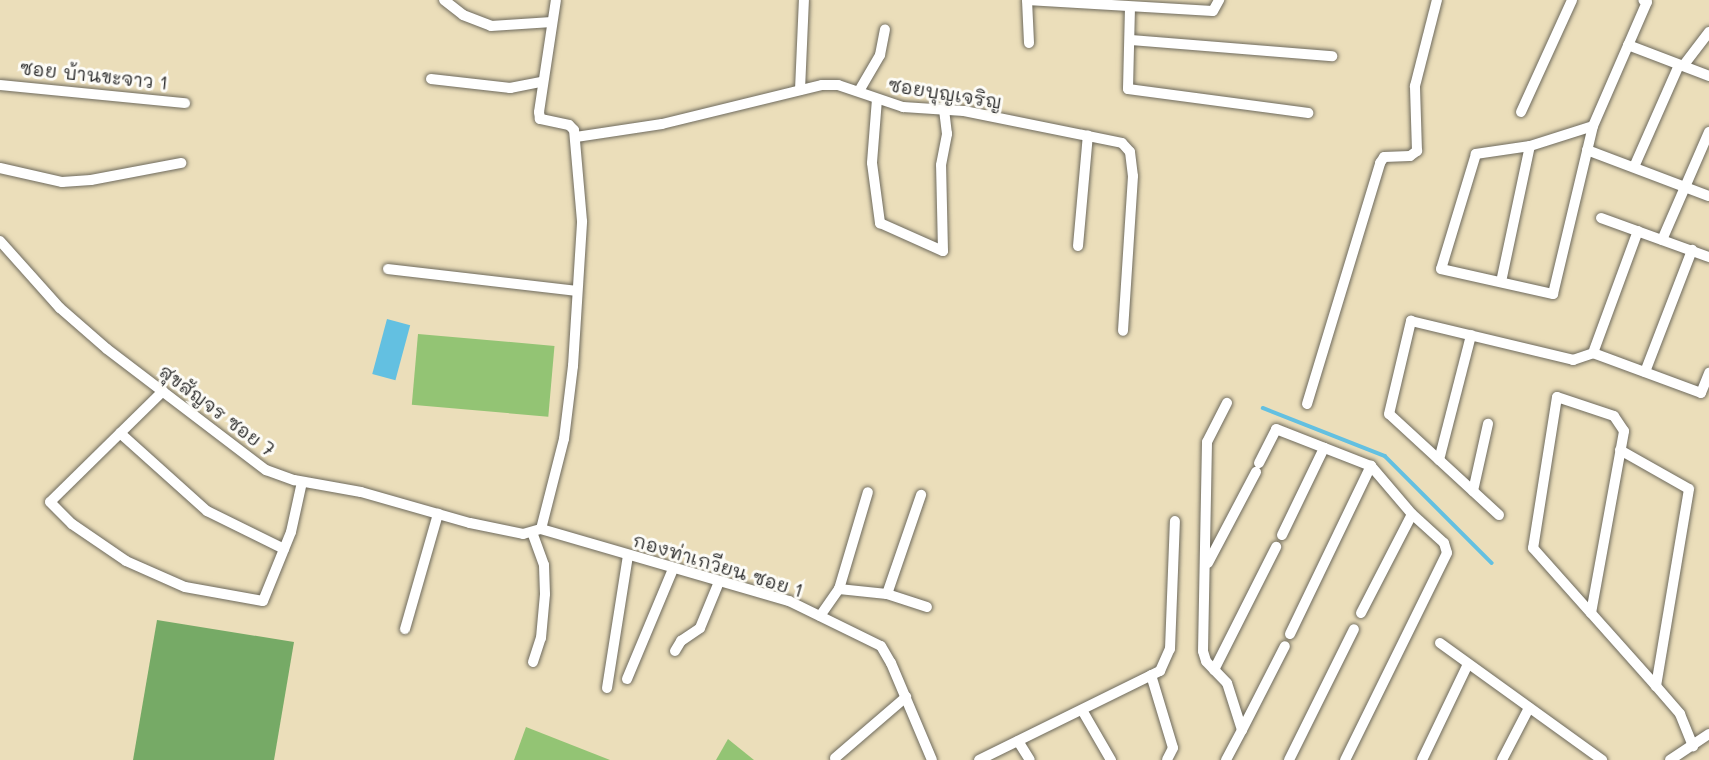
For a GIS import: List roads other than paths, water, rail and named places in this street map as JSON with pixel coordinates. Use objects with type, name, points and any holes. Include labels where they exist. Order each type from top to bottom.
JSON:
[{"type":"street","points":[[444,0],[463,15],[491,26],[552,22]]},
{"type":"street","points":[[533,662],[541,638],[545,594],[544,565],[537,531],[564,439],[573,366],[582,221],[576,137],[569,125],[540,119],[542,82],[556,0]]},
{"type":"street","points":[[800,90],[804,0]]},
{"type":"street","points":[[1029,43],[1027,0],[1130,7],[1168,5],[1213,11],[1219,0]]},
{"type":"street","points":[[1307,404],[1380,163],[1384,157],[1410,156],[1417,151],[1415,86],[1437,0]]},
{"type":"street","points":[[1521,112],[1572,0]]},
{"type":"street","points":[[1593,126],[1531,146],[1476,154],[1441,269],[1553,294],[1593,126],[1647,2],[1643,0]]},
{"type":"street","points":[[1130,7],[1128,89],[1308,113]]},
{"type":"street","points":[[859,92],[880,55],[886,29]]},
{"type":"street","points":[[1634,167],[1681,65],[1709,32]]},
{"type":"street","points":[[1131,40],[1332,56]]},
{"type":"street","points":[[1628,45],[1709,76]]},
{"type":"street","points":[[431,79],[510,88],[542,82]]},
{"type":"street","name":"ซอย บ้านขะจาว 1","points":[[0,85],[185,103]]},
{"type":"street","name":"ซอยบุญเจริญ","points":[[576,137],[621,132],[708,115],[800,90],[838,85],[903,107],[964,111],[1122,143],[1129,152],[1133,176],[1123,331]]},
{"type":"street","points":[[877,99],[872,163],[880,223],[943,251],[940,165],[947,134],[944,111]]},
{"type":"street","points":[[1662,240],[1709,132]]},
{"type":"street","points":[[1078,246],[1088,135]]},
{"type":"street","points":[[1501,282],[1531,146]]},
{"type":"street","points":[[1587,150],[1709,196]]},
{"type":"street","points":[[0,168],[62,182],[92,180],[181,163]]},
{"type":"street","points":[[1601,218],[1709,257]]},
{"type":"street","points":[[1593,353],[1638,231]]},
{"type":"street","name":"สุขสัญจร ซอย 7","points":[[0,241],[60,308],[107,349],[265,470],[302,482],[360,492],[438,514],[537,531]]},
{"type":"street","points":[[1646,373],[1692,250]]},
{"type":"street","points":[[388,268],[577,291]]},
{"type":"street","points":[[1499,515],[1389,414],[1411,321],[1573,360],[1593,353],[1701,393],[1709,373]]},
{"type":"street","points":[[1439,460],[1471,335]]},
{"type":"street","points":[[163,391],[50,502],[72,524],[126,561],[185,587],[263,601],[284,549],[302,482]]},
{"type":"street","points":[[1591,613],[1624,431],[1614,416],[1557,397],[1533,548],[1680,715],[1693,747]]},
{"type":"street","points":[[1227,404],[1207,442],[1207,566],[1203,651],[1214,670],[1227,683],[1242,730]]},
{"type":"street","points":[[1473,491],[1488,424]]},
{"type":"street","points":[[1207,566],[1276,429],[1371,466],[1412,514],[1444,543],[1447,553],[1345,760]]},
{"type":"street","points":[[120,433],[207,511],[284,549]]},
{"type":"street","points":[[1282,536],[1324,448]]},
{"type":"street","points":[[1620,450],[1689,489],[1656,686]]},
{"type":"street","points":[[1290,634],[1371,466]]},
{"type":"street","points":[[820,616],[839,589],[868,492]]},
{"type":"street","points":[[887,594],[921,495]]},
{"type":"street","points":[[405,629],[438,514]]},
{"type":"street","points":[[1361,612],[1412,514]]},
{"type":"street","points":[[979,760],[1160,671],[1170,649],[1175,521]]},
{"type":"street","name":"กองท่าเกวียน ซอย 1","points":[[537,531],[789,601],[881,646],[906,696],[930,759]]},
{"type":"street","points":[[1214,670],[1276,547]]},
{"type":"street","points":[[607,688],[628,556]]},
{"type":"street","points":[[627,679],[673,569]]},
{"type":"street","points":[[675,651],[681,641],[701,628],[719,582]]},
{"type":"street","points":[[839,589],[887,594],[927,607]]},
{"type":"street","points":[[1289,760],[1354,629]]},
{"type":"street","points":[[1440,643],[1602,760]]},
{"type":"street","points":[[1226,760],[1285,646]]},
{"type":"street","points":[[1422,760],[1468,664]]},
{"type":"street","points":[[1151,676],[1173,748],[1167,760]]},
{"type":"street","points":[[835,758],[906,696]]},
{"type":"street","points":[[1502,760],[1529,708]]},
{"type":"street","points":[[1082,710],[1111,760]]},
{"type":"street","points":[[1670,760],[1709,734]]},
{"type":"street","points":[[1018,741],[1030,760]]},
{"type":"water","points":[[387,319],[410,325],[395,380],[372,374]]},
{"type":"waterway","points":[[1263,408],[1385,456],[1492,563]]}]
